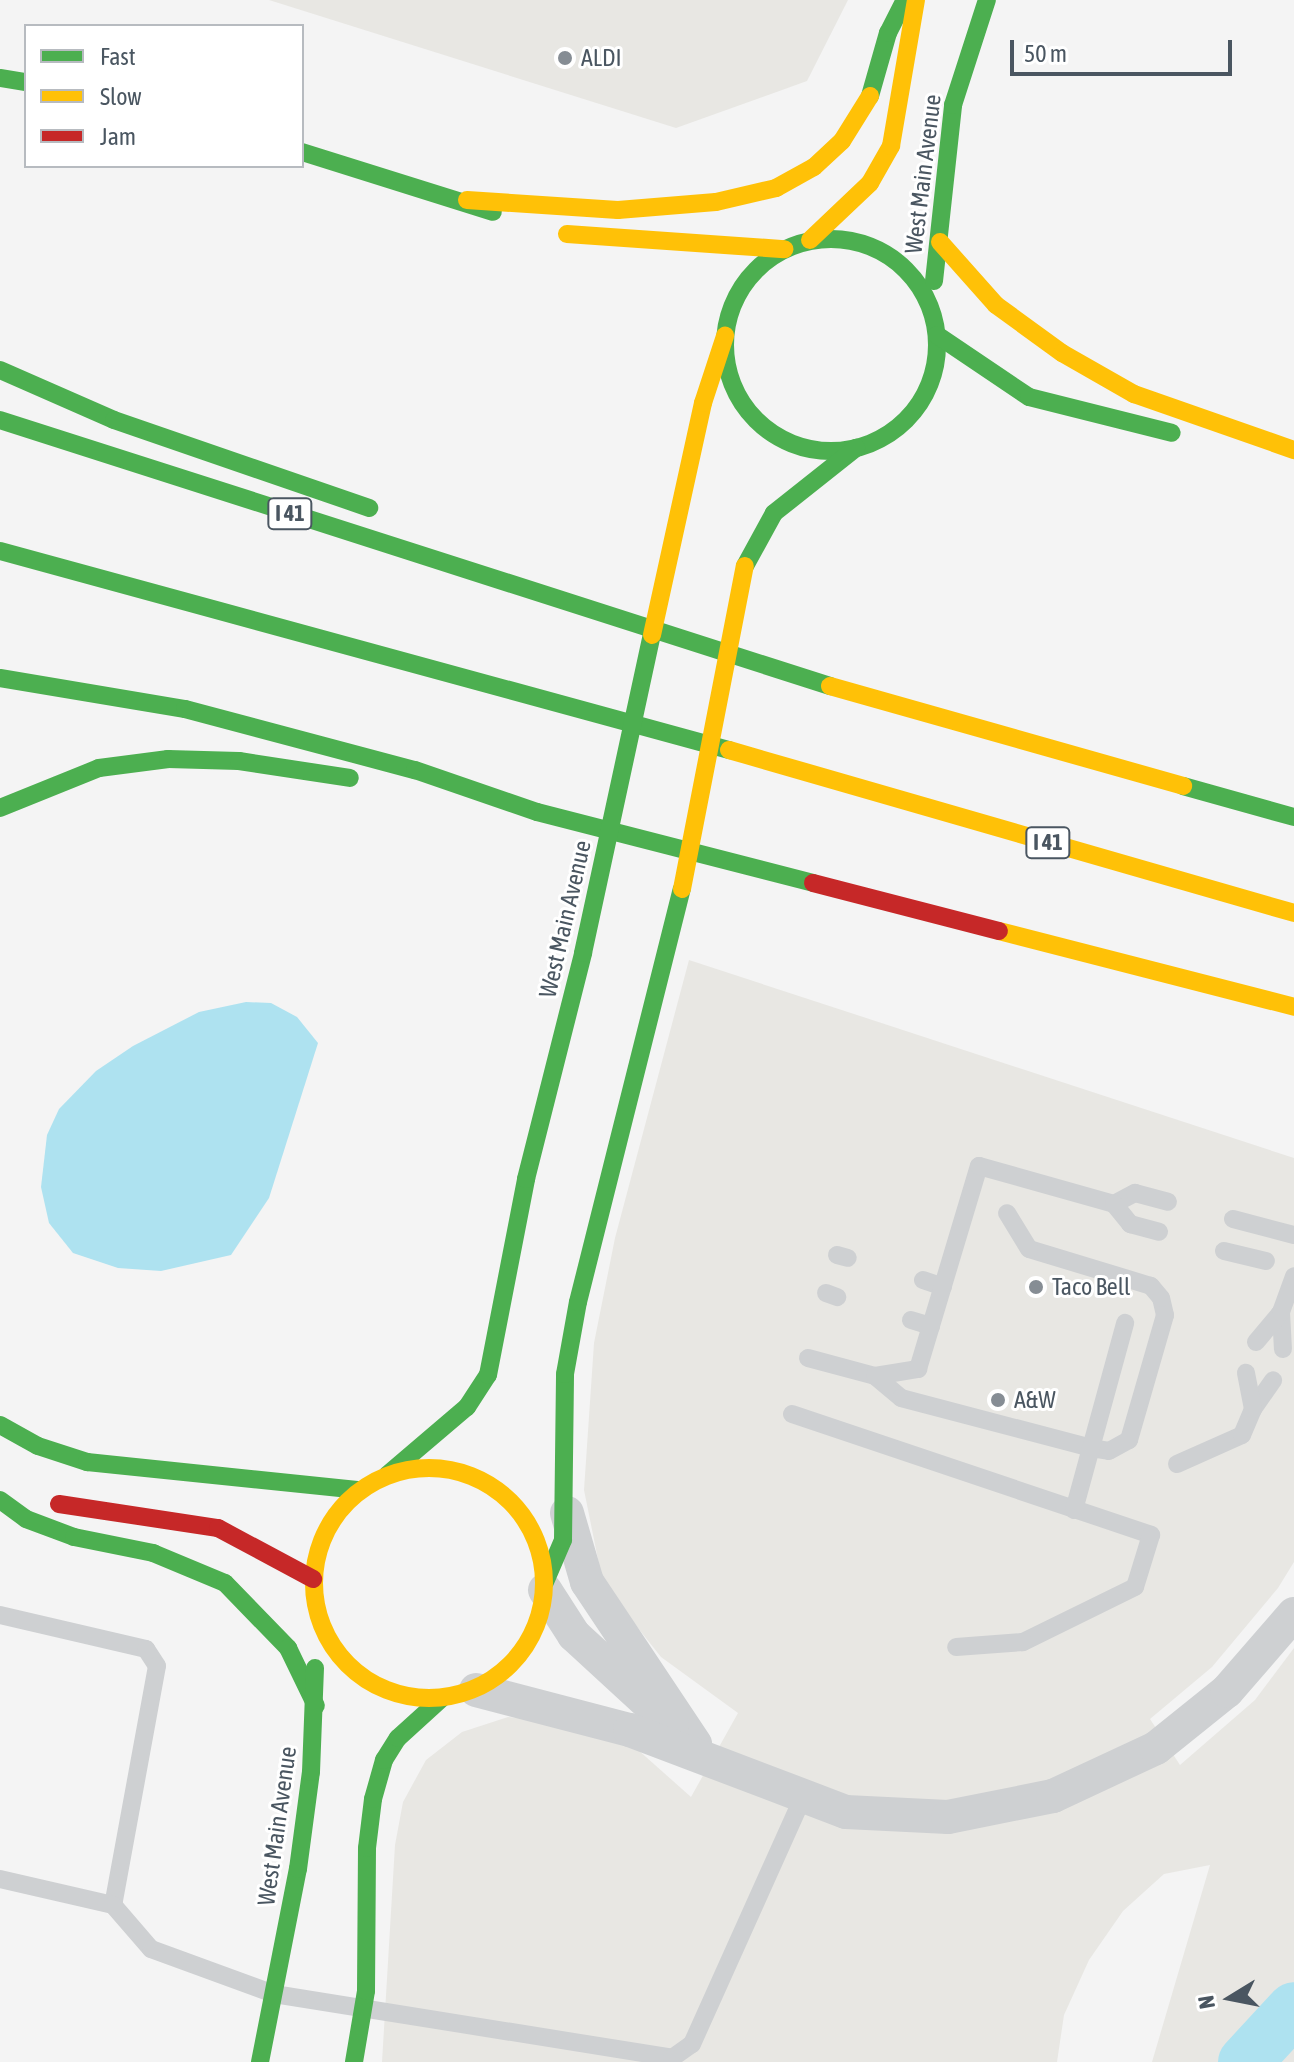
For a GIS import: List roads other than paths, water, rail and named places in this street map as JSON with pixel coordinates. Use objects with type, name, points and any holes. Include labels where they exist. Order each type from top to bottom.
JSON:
[{"type":"main road","points":[[467,200],[618,210],[716,202],[776,188],[814,167],[842,141],[867,106],[888,33],[905,0]]},
{"type":"main road","name":"West Main Avenue","points":[[810,240],[870,183],[891,146],[916,0]]},
{"type":"main road","name":"West Main Avenue","points":[[932,311],[953,105],[987,0]]},
{"type":"main road","points":[[0,78],[24,82]]},
{"type":"main road","points":[[304,153],[467,200],[534,226],[620,240],[784,249]]},
{"type":"main road","points":[[841,238],[884,253],[918,283],[932,311],[937,335],[936,366],[908,419],[884,437],[856,448],[823,451],[801,446],[762,425],[740,400],[728,369],[725,336],[734,301],[754,271],[784,249],[810,240],[841,238]]},
{"type":"main road","points":[[940,242],[959,269],[996,305],[1062,353],[1134,394],[1294,450]]},
{"type":"main road","points":[[937,335],[1029,397],[1191,438]]},
{"type":"main road","name":"West Main Avenue","points":[[387,1475],[438,1435],[467,1407],[488,1375],[526,1179],[583,953],[703,403],[725,336]]},
{"type":"main road","points":[[0,370],[114,420],[389,514]]},
{"type":"main road","name":"I 41","points":[[0,420],[822,684],[1294,817]]},
{"type":"main road","points":[[545,1586],[538,1545],[521,1512],[494,1487],[448,1469],[423,1467],[387,1475],[360,1490],[335,1514],[320,1545],[313,1586],[323,1629],[352,1668],[371,1684],[405,1697],[442,1698],[476,1690],[502,1673],[524,1650],[538,1622],[545,1586],[563,1540],[565,1374],[578,1302],[679,905],[738,587],[752,546],[774,513],[856,448]]},
{"type":"main road","points":[[1235,451],[1294,467]]},
{"type":"main road","name":"I 41","points":[[0,551],[561,702],[1294,913]]},
{"type":"main road","points":[[498,557],[580,607]]},
{"type":"main road","points":[[0,678],[185,709],[415,770],[537,812],[1294,1007]]},
{"type":"main road","points":[[0,808],[99,768],[168,759],[239,761],[373,784]]},
{"type":"main road","points":[[432,797],[537,812]]},
{"type":"main road","points":[[0,1425],[38,1446],[87,1462],[360,1490]]},
{"type":"main road","points":[[0,1485],[30,1497],[218,1528],[313,1586]]},
{"type":"main road","points":[[0,1500],[26,1519],[74,1537],[153,1553],[225,1583],[288,1648],[316,1706]]},
{"type":"main road","name":"West Main Avenue","points":[[260,2062],[298,1869],[316,1706],[313,1586]]},
{"type":"main road","points":[[354,2062],[364,2005],[367,1848],[373,1799],[384,1760],[398,1738],[442,1698]]},
{"type":"street","points":[[563,1498],[587,1582],[704,1752]]},
{"type":"street","points":[[545,1586],[574,1635],[614,1677],[704,1752]]},
{"type":"street","points":[[476,1690],[560,1708],[704,1752],[802,1799],[868,1816],[921,1818],[984,1813],[1066,1791],[1135,1760],[1188,1726],[1250,1668],[1294,1614]]},
{"type":"lane","points":[[808,1358],[875,1376],[918,1369],[979,1166],[1114,1204],[1130,1224],[1159,1232]]},
{"type":"lane","points":[[1114,1204],[1135,1193],[1168,1202]]},
{"type":"lane","points":[[875,1376],[901,1398],[1091,1448],[1109,1451],[1129,1440],[1165,1315],[1161,1298],[1151,1286],[1029,1249],[1007,1213]]},
{"type":"lane","points":[[1233,1219],[1294,1235]]},
{"type":"lane","points":[[1224,1251],[1266,1261]]},
{"type":"lane","points":[[1256,1342],[1281,1312],[1294,1276]]},
{"type":"lane","points":[[923,1280],[943,1287]]},
{"type":"lane","points":[[1281,1312],[1283,1349]]},
{"type":"lane","points":[[911,1320],[931,1326]]},
{"type":"lane","points":[[1074,1510],[1125,1323]]},
{"type":"lane","points":[[1246,1373],[1253,1409]]},
{"type":"lane","points":[[1177,1464],[1242,1435],[1253,1409],[1273,1380]]},
{"type":"lane","points":[[792,1414],[1151,1535],[1135,1587],[1023,1642],[956,1647]]},
{"type":"lane","points":[[0,1615],[146,1649],[157,1666],[113,1905]]},
{"type":"lane","points":[[0,1879],[113,1905],[151,1949],[274,1994],[364,2005],[672,2058],[692,2044],[802,1799]]},
{"type":"water","points":[[246,1002],[271,1003],[297,1017],[318,1043],[269,1198],[231,1255],[161,1271],[118,1268],[73,1253],[49,1223],[41,1187],[47,1135],[59,1109],[96,1071],[133,1046],[199,1012]]},
{"type":"waterway","points":[[1245,2062],[1294,2009]]},
{"type":"place","name":"ALDI","points":[[565,58]]},
{"type":"place","name":"Taco Bell","points":[[1036,1287]]},
{"type":"place","name":"A&W","points":[[998,1400]]}]
